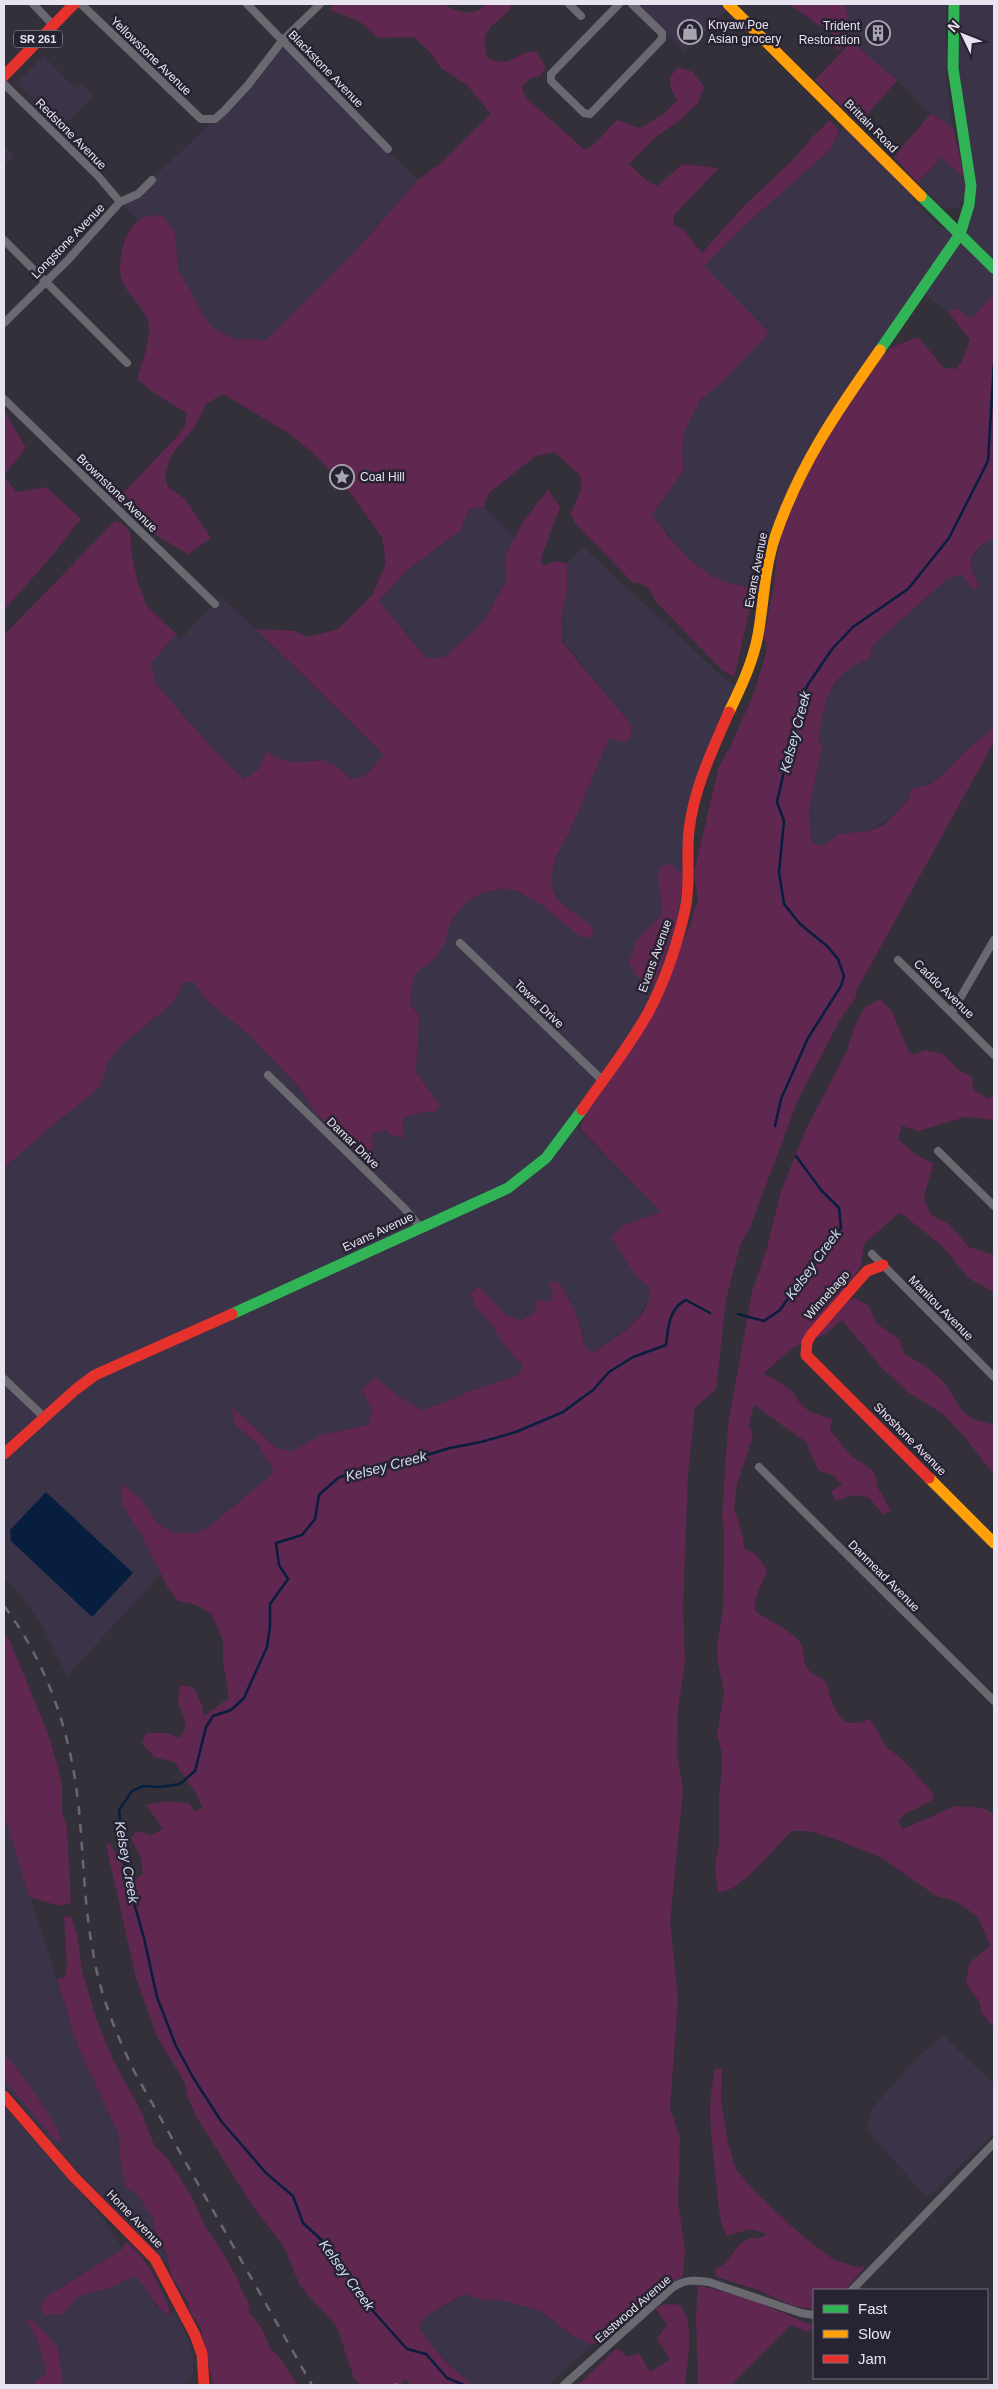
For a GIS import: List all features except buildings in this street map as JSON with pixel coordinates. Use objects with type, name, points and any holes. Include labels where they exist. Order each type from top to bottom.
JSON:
[{"type":"street","points":[[33,4],[52,24]]},
{"type":"street","name":"SR 261","points":[[4,76],[52,24],[74,4]]},
{"type":"street","name":"Yellowstone Avenue","points":[[81,4],[201,119],[216,119],[236,100],[282,41]]},
{"type":"street","name":"Blackstone Avenue","points":[[247,4],[388,149]]},
{"type":"street","points":[[282,41],[320,4]]},
{"type":"street","points":[[569,4],[581,16]]},
{"type":"street","points":[[619,4],[551,74],[551,80],[584,113],[590,114],[662,39],[662,33],[632,4]]},
{"type":"street","name":"Brittain Road","points":[[728,4],[994,268]]},
{"type":"street","name":"Evans Avenue","points":[[4,1454],[95,1375],[502,1192],[537,1168],[567,1132],[645,1019],[680,935],[686,907],[689,831],[695,796],[703,771],[749,669],[758,636],[767,569],[784,508],[802,468],[824,432],[960,234],[969,205],[971,186],[953,68],[954,4]]},
{"type":"street","name":"Redstone Avenue","points":[[4,84],[98,176],[120,202]]},
{"type":"street","name":"Longstone Avenue","points":[[4,322],[67,261],[120,202],[138,194],[152,180]]},
{"type":"street","points":[[4,240],[127,363]]},
{"type":"street","name":"Brownstone Avenue","points":[[4,398],[215,604]]},
{"type":"street","points":[[952,1012],[994,940]]},
{"type":"street","name":"Tower Drive","points":[[460,943],[602,1080]]},
{"type":"street","name":"Caddo Avenue","points":[[898,960],[994,1055]]},
{"type":"street","name":"Damar Drive","points":[[268,1075],[405,1209],[421,1228]]},
{"type":"street","points":[[938,1151],[994,1206]]},
{"type":"street","name":"Manitou Avenue","points":[[872,1254],[994,1377]]},
{"type":"street","name":"Winnebago","points":[[806,1354],[807,1342],[811,1335],[867,1271],[883,1265]]},
{"type":"street","name":"Shoshone Avenue","points":[[806,1354],[994,1543]]},
{"type":"street","points":[[4,1380],[45,1418]]},
{"type":"street","name":"Danmead Avenue","points":[[758,1467],[994,1701]]},
{"type":"street","name":"Home Avenue","points":[[4,2096],[74,2177],[158,2264],[195,2335],[202,2354],[204,2385]]},
{"type":"street","points":[[853,2289],[994,2143]]},
{"type":"street","name":"Eastwood Avenue","points":[[564,2385],[682,2281],[709,2282],[801,2313],[813,2315]]},
{"type":"shaded area","points":[[332,4],[445,4],[460,11],[471,12],[476,11],[485,4],[512,4],[508,11],[488,30],[485,45],[487,57],[502,62],[535,51],[546,67],[540,76],[531,78],[522,86],[525,97],[585,150],[598,141],[617,120],[640,128],[664,114],[677,100],[671,89],[670,78],[677,67],[693,72],[704,87],[698,103],[680,120],[657,136],[629,164],[648,182],[657,186],[683,164],[719,168],[675,214],[673,224],[683,229],[702,253],[743,207],[794,159],[811,138],[830,120],[839,131],[830,150],[744,226],[704,266],[769,333],[719,385],[700,400],[684,432],[682,454],[684,470],[652,515],[681,551],[698,567],[727,583],[755,588],[734,677],[722,670],[655,601],[647,587],[632,582],[575,523],[571,513],[581,489],[580,475],[554,452],[536,456],[489,493],[484,507],[469,509],[460,531],[406,571],[379,601],[427,659],[445,657],[483,622],[507,580],[505,557],[522,523],[548,490],[560,507],[541,558],[543,566],[557,561],[567,564],[567,591],[561,617],[562,642],[631,724],[631,736],[626,742],[609,739],[570,831],[558,854],[553,871],[552,880],[556,896],[568,908],[592,926],[593,937],[581,937],[542,905],[514,890],[498,889],[482,893],[468,901],[455,915],[449,926],[445,943],[435,959],[414,974],[410,1004],[419,1016],[416,1072],[440,1105],[435,1112],[423,1112],[403,1118],[404,1138],[393,1136],[385,1130],[372,1134],[373,1152],[358,1151],[315,1113],[302,1091],[247,1033],[205,999],[194,982],[183,982],[179,992],[169,1006],[122,1045],[108,1062],[100,1087],[4,1168],[4,635],[115,521],[121,523],[130,532],[132,556],[138,584],[147,606],[176,634],[151,663],[156,684],[214,750],[244,779],[258,770],[267,752],[284,761],[323,760],[336,766],[351,779],[363,777],[384,755],[256,629],[295,631],[308,637],[338,629],[373,594],[386,563],[382,537],[346,487],[312,452],[288,433],[223,394],[206,404],[196,425],[171,456],[165,474],[167,486],[186,500],[211,538],[188,554],[159,537],[116,501],[184,429],[187,413],[154,393],[137,379],[148,341],[149,325],[141,308],[123,283],[120,270],[121,253],[127,236],[136,222],[144,217],[161,214],[175,232],[178,270],[202,314],[213,328],[234,339],[266,340],[361,245],[418,180],[442,162],[491,114],[468,86],[441,68],[429,51],[413,37],[378,38],[359,21],[330,10]]},
{"type":"shaded area","points":[[637,4],[728,4],[730,6],[685,52]]},
{"type":"shaded area","points":[[787,4],[845,4],[849,29],[843,45],[838,51],[833,46],[830,30],[815,23]]},
{"type":"shaded area","points":[[845,4],[946,4],[946,79],[953,128],[925,109],[894,77],[848,38],[849,21]]},
{"type":"shaded area","points":[[954,4],[994,4],[994,268],[960,234],[969,217],[958,106]]},
{"type":"shaded area","points":[[852,41],[898,80],[859,123],[815,80]]},
{"type":"shaded area","points":[[283,43],[388,152],[418,180],[361,245],[266,340],[234,339],[213,328],[202,314],[178,270],[175,232],[141,218],[139,220],[120,203],[153,178],[214,120]]},
{"type":"shaded area","points":[[44,56],[76,89],[82,83],[94,95],[62,127],[17,83]]},
{"type":"shaded area","points":[[931,113],[953,128],[965,179],[941,157],[918,183],[894,157]]},
{"type":"shaded area","points":[[847,122],[910,184],[913,200],[938,226],[960,234],[792,491],[764,593],[755,588],[738,586],[717,579],[694,565],[652,515],[684,470],[682,454],[684,432],[700,400],[719,385],[703,266],[744,226],[830,150],[839,131]]},
{"type":"shaded area","points":[[4,145],[14,155],[4,165]]},
{"type":"shaded area","points":[[941,157],[965,179],[965,197],[959,207],[953,209],[942,207],[918,183]]},
{"type":"shaded area","points":[[960,238],[994,271],[994,294],[971,319],[957,308],[948,312],[923,293]]},
{"type":"shaded area","points":[[994,294],[994,539],[986,542],[979,548],[971,560],[979,587],[972,589],[961,574],[946,580],[873,645],[869,659],[855,665],[836,681],[826,702],[818,741],[822,745],[809,809],[811,840],[817,845],[825,845],[838,834],[869,831],[884,825],[908,800],[911,788],[920,787],[936,780],[968,749],[986,735],[994,724],[994,742],[857,989],[856,997],[841,1018],[798,1100],[749,1230],[741,1242],[726,1300],[716,1389],[695,1408],[688,1473],[683,1608],[685,1661],[678,1709],[677,1754],[683,1789],[670,1923],[678,1999],[670,2108],[680,2138],[678,2200],[685,2252],[683,2276],[664,2288],[592,2345],[575,2337],[540,2311],[505,2301],[479,2299],[464,2294],[425,2316],[419,2327],[431,2345],[448,2364],[472,2385],[410,2385],[406,2379],[399,2385],[361,2385],[354,2378],[337,2327],[300,2286],[284,2247],[254,2208],[197,2118],[188,2099],[185,2083],[157,2037],[136,1978],[106,1844],[110,1843],[123,1867],[133,1880],[143,1874],[140,1855],[131,1838],[137,1831],[151,1835],[163,1829],[146,1805],[166,1801],[189,1803],[195,1812],[202,1808],[196,1793],[174,1762],[154,1757],[142,1743],[146,1733],[166,1733],[180,1738],[186,1725],[178,1701],[180,1685],[193,1687],[202,1705],[204,1716],[229,1698],[223,1661],[223,1642],[212,1614],[196,1605],[178,1601],[168,1588],[142,1536],[123,1506],[121,1484],[141,1499],[157,1523],[175,1533],[195,1533],[209,1527],[274,1472],[258,1445],[236,1425],[231,1406],[275,1447],[290,1452],[321,1435],[368,1425],[372,1412],[362,1389],[376,1377],[398,1396],[422,1410],[470,1391],[517,1376],[522,1365],[503,1344],[490,1322],[477,1309],[470,1293],[479,1287],[507,1316],[521,1320],[536,1312],[537,1299],[551,1302],[553,1292],[548,1283],[558,1282],[568,1297],[575,1313],[585,1347],[593,1353],[621,1334],[645,1309],[649,1299],[650,1288],[635,1275],[611,1237],[624,1225],[661,1212],[580,1129],[585,1115],[659,995],[691,923],[698,899],[694,872],[719,766],[731,745],[754,693],[767,649],[764,636],[783,524],[791,501],[829,429],[877,362],[890,348],[918,337],[944,368],[956,369],[962,361],[970,340],[948,312],[957,308],[971,319]]},
{"type":"shaded area","points":[[4,410],[26,448],[4,475]]},
{"type":"shaded area","points":[[4,476],[16,492],[46,487],[81,519],[46,563],[4,610]]},
{"type":"shaded area","points":[[484,507],[515,538],[505,557],[507,580],[483,622],[445,657],[427,659],[379,601],[406,571],[460,531],[469,509]]},
{"type":"shaded area","points":[[994,539],[994,724],[991,731],[966,751],[939,778],[909,794],[908,800],[891,817],[869,831],[838,834],[825,845],[817,845],[811,840],[809,809],[822,745],[818,741],[823,706],[831,690],[844,671],[869,659],[873,645],[946,580],[961,574],[972,589],[979,587],[971,563],[974,555],[987,540]]},
{"type":"shaded area","points":[[583,547],[727,681],[742,687],[699,783],[687,893],[661,983],[573,1124],[661,1212],[624,1225],[635,1275],[650,1288],[651,1297],[633,1324],[593,1353],[585,1347],[581,1325],[573,1311],[568,1296],[553,1292],[551,1302],[521,1320],[507,1317],[479,1288],[470,1293],[477,1309],[490,1322],[503,1344],[522,1365],[517,1376],[470,1391],[422,1410],[398,1396],[376,1377],[362,1389],[372,1412],[368,1425],[321,1435],[290,1452],[275,1447],[264,1435],[238,1426],[258,1445],[274,1472],[209,1527],[195,1533],[175,1533],[157,1523],[141,1499],[142,1536],[162,1573],[67,1676],[40,1621],[18,1592],[4,1579],[4,1168],[54,1124],[122,1045],[169,1006],[179,992],[183,982],[194,982],[205,999],[247,1033],[302,1091],[315,1113],[371,1144],[371,1134],[385,1130],[393,1136],[402,1128],[403,1118],[423,1112],[435,1096],[416,1072],[419,1016],[410,1004],[414,974],[435,959],[445,943],[449,926],[455,915],[468,901],[481,893],[498,889],[513,890],[542,905],[581,937],[593,937],[557,897],[551,877],[562,844],[570,831],[609,739],[631,724],[562,640],[561,617],[567,591],[567,564]]},
{"type":"shaded area","points":[[220,597],[256,629],[384,755],[363,777],[350,779],[336,766],[312,759],[301,762],[284,761],[268,752],[258,770],[245,779],[214,750],[156,684],[151,663],[176,634],[181,639]]},
{"type":"shaded area","points":[[671,864],[682,875],[680,899],[673,930],[656,981],[651,986],[649,982],[637,977],[629,961],[637,940],[660,917],[662,908],[658,878],[661,866]]},
{"type":"shaded area","points":[[880,999],[891,1010],[909,1052],[914,1055],[925,1050],[943,1054],[959,1070],[972,1077],[973,1090],[989,1099],[994,1096],[994,1120],[965,1117],[919,1131],[902,1126],[898,1139],[916,1155],[933,1163],[924,1197],[930,1214],[950,1225],[969,1247],[994,1255],[994,1292],[968,1278],[943,1247],[901,1213],[864,1244],[861,1265],[849,1285],[846,1302],[855,1298],[869,1306],[876,1323],[899,1339],[904,1354],[924,1365],[945,1383],[961,1410],[972,1419],[994,1425],[994,1475],[963,1435],[943,1414],[909,1393],[882,1368],[842,1320],[825,1334],[792,1348],[763,1374],[773,1378],[793,1392],[799,1402],[810,1412],[832,1419],[830,1430],[850,1455],[871,1469],[876,1476],[877,1486],[891,1511],[884,1515],[868,1497],[855,1495],[835,1501],[831,1491],[842,1485],[834,1476],[818,1470],[806,1442],[754,1405],[749,1424],[753,1436],[737,1484],[734,1508],[744,1548],[757,1555],[767,1570],[755,1600],[755,1611],[799,1641],[806,1666],[814,1675],[826,1683],[830,1697],[840,1716],[848,1722],[854,1723],[869,1719],[886,1747],[902,1759],[931,1791],[934,1798],[905,1814],[898,1821],[903,1829],[955,1806],[983,1808],[994,1814],[994,2026],[982,2013],[979,2001],[966,1984],[969,1963],[990,1946],[978,1917],[955,1901],[936,1896],[882,1858],[809,1831],[792,1831],[757,1868],[737,1885],[727,1890],[718,1892],[715,1865],[719,1846],[719,1792],[722,1775],[722,1754],[717,1735],[724,1692],[718,1663],[717,1646],[723,1609],[724,1532],[722,1516],[728,1425],[752,1292],[767,1248],[781,1191],[806,1129],[847,1051],[854,1028],[864,1008]]},
{"type":"shaded area","points":[[4,1633],[10,1641],[50,1739],[62,1784],[62,1811],[67,1829],[71,1903],[60,1906],[29,1897],[4,1813]]},
{"type":"shaded area","points":[[4,1813],[78,2047],[119,2135],[118,2151],[126,2188],[137,2194],[152,2217],[170,2267],[66,2159],[4,2085]]},
{"type":"shaded area","points":[[64,1916],[71,1917],[77,1934],[82,1971],[97,2021],[113,2060],[141,2111],[154,2145],[168,2159],[193,2199],[205,2226],[222,2251],[239,2282],[248,2301],[249,2312],[261,2327],[271,2349],[279,2357],[298,2385],[213,2385],[201,2328],[192,2316],[187,2301],[171,2275],[167,2255],[156,2232],[152,2217],[137,2194],[126,2188],[120,2155],[119,2135],[78,2047],[57,1979],[65,1978],[67,1965]]},
{"type":"shaded area","points":[[943,2035],[994,2085],[994,2133],[927,2198],[866,2129],[872,2109],[912,2063]]},
{"type":"shaded area","points":[[4,2054],[28,2083],[47,2111],[60,2134],[62,2142],[54,2139],[4,2079]]},
{"type":"shaded area","points":[[715,2069],[722,2069],[721,2100],[728,2143],[736,2169],[754,2191],[799,2233],[834,2260],[860,2268],[863,2265],[864,2268],[846,2289],[813,2289],[813,2308],[792,2305],[760,2291],[715,2276],[716,2269],[725,2263],[743,2242],[750,2238],[761,2237],[767,2234],[750,2229],[727,2236],[721,2222],[710,2112]]},
{"type":"shaded area","points":[[4,2106],[105,2221],[123,2249],[46,2297],[62,2308],[75,2291],[115,2286],[133,2276],[137,2278],[144,2285],[156,2306],[169,2315],[175,2313],[188,2338],[193,2354],[193,2375],[183,2385],[93,2385],[89,2383],[85,2385],[63,2385],[58,2347],[33,2320],[27,2319],[36,2338],[47,2372],[32,2385],[4,2385]]},
{"type":"shaded area","points":[[127,2242],[141,2256],[152,2272],[169,2307],[169,2315],[157,2306],[139,2280],[133,2276],[115,2286],[79,2296],[62,2314],[44,2315],[41,2308],[46,2297],[123,2249],[124,2244]]},
{"type":"shaded area","points":[[698,2285],[750,2299],[813,2327],[808,2332],[791,2325],[731,2385],[698,2385],[696,2317]]},
{"type":"shaded area","points":[[464,2294],[479,2299],[505,2301],[540,2311],[575,2337],[592,2345],[549,2385],[472,2385],[448,2364],[431,2345],[419,2326],[425,2316]]},
{"type":"shaded area","points":[[661,2305],[680,2305],[688,2323],[689,2355],[685,2385],[573,2385],[581,2382],[617,2348],[628,2357],[639,2353],[650,2372],[669,2360],[657,2338],[667,2325],[656,2309]]},
{"type":"shaded area","points":[[26,2319],[33,2320],[58,2347],[63,2385],[32,2385],[47,2372],[36,2338]]},
{"type":"water","points":[[46,1492],[133,1573],[92,1617],[11,1541],[10,1530]]},
{"type":"waterway","name":"Kelsey Creek","points":[[775,1126],[781,1099],[808,1038],[841,986],[844,976],[838,959],[827,946],[800,924],[784,904],[779,872],[784,821],[777,802],[796,719],[807,686],[832,649],[853,627],[908,589],[949,538],[988,461],[994,363]]},
{"type":"waterway","name":"Kelsey Creek","points":[[738,1314],[764,1321],[780,1310],[810,1266],[841,1228],[839,1208],[821,1190],[796,1156]]},
{"type":"waterway","name":"Kelsey Creek","points":[[464,2385],[447,2378],[426,2354],[407,2349],[372,2310],[328,2246],[303,2223],[293,2196],[266,2173],[221,2121],[194,2079],[176,2046],[157,1997],[144,1938],[126,1875],[119,1810],[132,1791],[143,1786],[160,1787],[180,1784],[195,1771],[206,1727],[213,1716],[231,1710],[244,1698],[267,1647],[270,1627],[270,1604],[288,1579],[279,1565],[276,1543],[302,1535],[315,1519],[319,1495],[338,1478],[353,1472],[377,1470],[450,1448],[516,1432],[563,1412],[593,1390],[609,1372],[633,1357],[666,1345],[670,1319],[680,1304],[686,1300],[710,1313]]},
{"type":"railway","points":[[4,1606],[18,1625],[41,1666],[65,1733],[71,1756],[78,1800],[89,1931],[100,1984],[115,2029],[135,2073],[312,2385]]},
{"type":"traffic: fast","points":[[880,350],[960,234],[969,205],[971,186],[953,68],[954,4]]},
{"type":"traffic: fast","points":[[921,196],[994,268]]},
{"type":"traffic: fast","points":[[232,1314],[508,1188],[546,1158],[582,1110]]},
{"type":"traffic: slow","points":[[728,4],[921,196]]},
{"type":"traffic: slow","points":[[729,712],[746,674],[756,645],[771,549],[795,486],[834,417],[880,350]]},
{"type":"traffic: slow","points":[[929,1478],[994,1543]]},
{"type":"traffic: jam","points":[[4,76],[74,4]]},
{"type":"traffic: jam","points":[[582,1110],[641,1026],[670,963],[687,900],[691,814],[704,770],[729,712]]},
{"type":"traffic: jam","points":[[883,1265],[867,1271],[811,1335],[807,1342],[806,1355],[929,1478]]},
{"type":"traffic: jam","points":[[4,1454],[75,1390],[95,1375],[232,1314]]},
{"type":"traffic: jam","points":[[4,2096],[74,2177],[155,2259],[195,2335],[202,2354],[204,2385]]},
{"type":"place","name":"Knyaw Poe Asian grocery","points":[[690,32]]},
{"type":"place","name":"Trident Restoration","points":[[878,33]]},
{"type":"place","name":"Coal Hill","points":[[342,477]]}]
